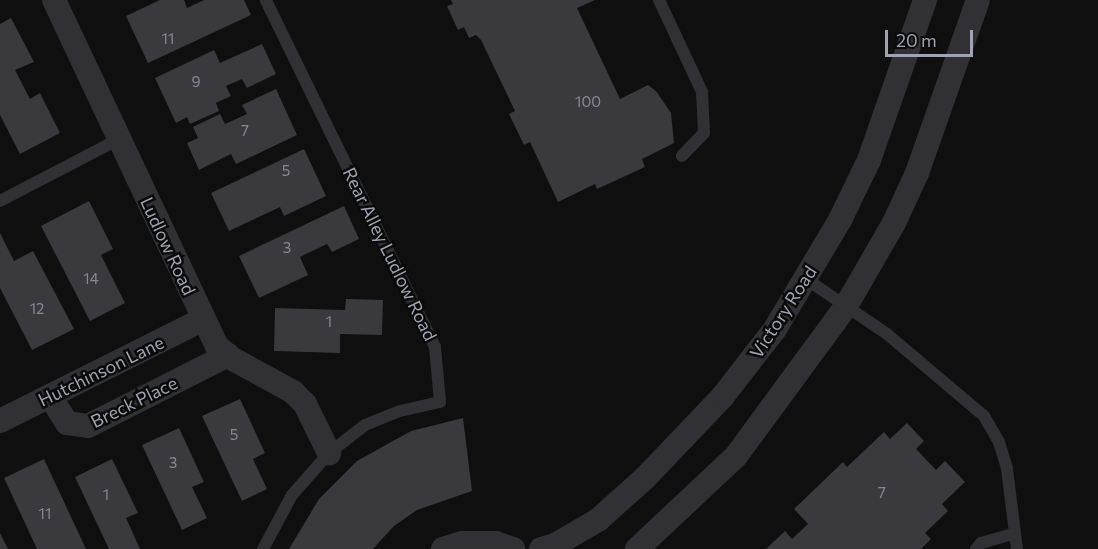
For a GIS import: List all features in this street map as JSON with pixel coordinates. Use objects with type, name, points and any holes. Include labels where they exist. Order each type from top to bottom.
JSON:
[{"type":"street","name":"Ludlow Road","points":[[54,0],[202,321],[217,346],[228,355],[293,392],[305,404],[329,453]]},
{"type":"street","name":"Victory Road","points":[[541,549],[591,524],[645,478],[723,396],[806,279],[869,160],[925,0]]},
{"type":"street","points":[[638,549],[736,456],[846,306],[894,223],[917,173],[978,0]]},
{"type":"street","name":"Hutchinson Lane","points":[[0,421],[202,321]]},
{"type":"street","name":"Breck Place","points":[[50,396],[67,423],[88,426],[228,355]]},
{"type":"street","points":[[443,549],[473,543],[496,543],[513,549]]},
{"type":"lane","name":"Rear Alley Ludlow Road","points":[[266,0],[435,347],[440,402],[400,411],[366,426],[329,453]]},
{"type":"lane","points":[[659,0],[681,42],[704,104],[704,133],[682,156]]},
{"type":"lane","points":[[0,201],[119,139]]},
{"type":"lane","points":[[806,279],[887,334],[984,416],[999,442],[1007,470],[1013,534],[1017,549]]},
{"type":"lane","points":[[263,549],[292,495],[329,453]]},
{"type":"lane","points":[[976,549],[981,543],[1013,534]]},
{"type":"building","points":[[160,0],[184,0],[187,8],[204,0],[244,0],[251,15],[148,63],[126,16]]},
{"type":"building","points":[[451,0],[595,0],[577,8],[620,99],[648,85],[656,91],[671,113],[674,143],[642,159],[645,167],[597,189],[595,184],[558,202],[530,142],[524,145],[509,114],[515,111],[481,40],[476,35],[469,38],[464,27],[458,30],[447,6],[453,4]]},
{"type":"building","points":[[11,18],[34,62],[15,70],[30,99],[40,93],[60,133],[20,154],[0,115],[0,24]]},
{"type":"building","points":[[262,44],[276,74],[247,88],[242,79],[226,86],[231,96],[216,103],[219,111],[190,124],[187,117],[176,123],[155,78],[214,50],[220,63]]},
{"type":"building","points":[[276,89],[297,135],[236,164],[231,154],[199,170],[187,143],[198,138],[193,127],[220,114],[225,124],[247,114],[242,105]]},
{"type":"building","points":[[304,149],[326,196],[284,216],[280,207],[229,231],[211,193]]},
{"type":"building","points":[[89,201],[113,249],[101,255],[125,303],[90,321],[41,226]]},
{"type":"building","points":[[344,206],[359,239],[332,252],[327,244],[300,257],[308,275],[259,298],[239,256]]},
{"type":"building","points":[[0,233],[14,261],[33,251],[74,329],[32,350],[0,288]]},
{"type":"building","points":[[346,299],[383,300],[382,335],[340,334],[340,353],[274,351],[275,308],[345,310]]},
{"type":"building","points":[[240,399],[265,453],[253,459],[267,489],[242,501],[202,416]]},
{"type":"building","points":[[463,418],[472,491],[417,510],[394,526],[373,549],[289,549],[319,499],[357,461],[411,431]]},
{"type":"building","points":[[907,423],[924,441],[916,449],[936,470],[945,461],[965,482],[942,504],[948,511],[925,533],[931,539],[921,549],[766,549],[785,531],[792,539],[808,524],[794,509],[843,462],[847,467],[884,432],[890,439]]},
{"type":"building","points":[[179,428],[204,482],[192,487],[207,518],[182,530],[142,445]]},
{"type":"building","points":[[44,459],[86,549],[37,549],[4,478]]},
{"type":"building","points":[[112,459],[138,513],[126,518],[140,549],[109,549],[75,477]]},
{"type":"building","points":[[0,533],[8,549],[0,549]]}]
